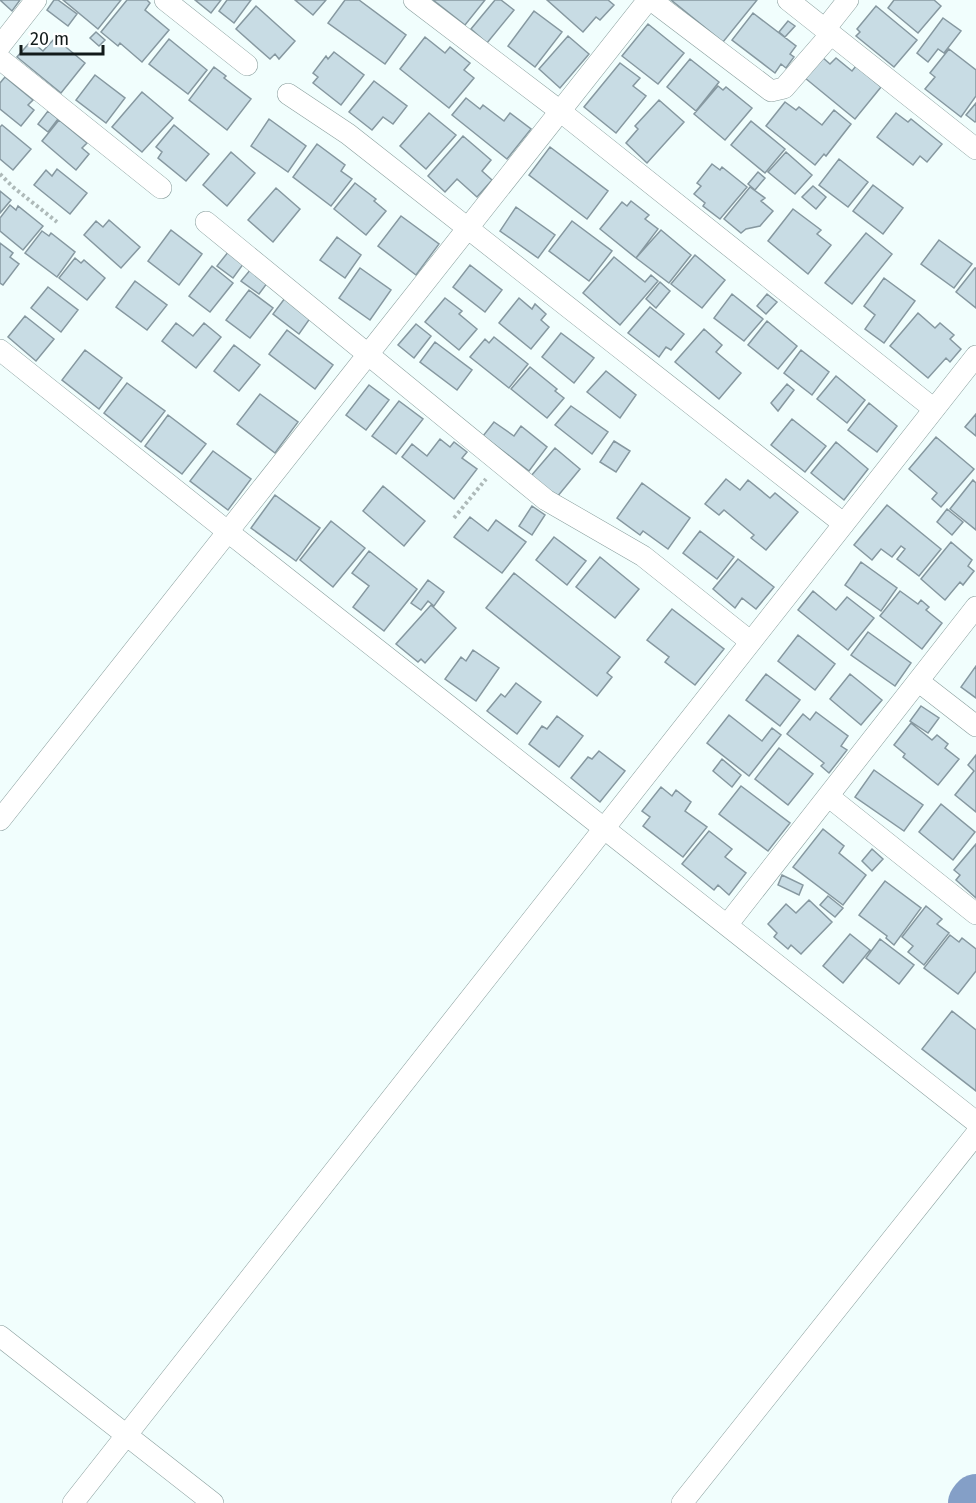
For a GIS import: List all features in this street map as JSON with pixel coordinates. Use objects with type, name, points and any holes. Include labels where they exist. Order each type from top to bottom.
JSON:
[{"type":"street","points":[[0,46],[36,0]]},
{"type":"street","points":[[165,0],[247,65]]},
{"type":"street","points":[[414,0],[560,111],[934,409]]},
{"type":"street","points":[[0,820],[650,0],[771,91],[784,88],[828,32],[848,0]]},
{"type":"street","points":[[788,0],[976,149]]},
{"type":"street","points":[[0,59],[161,188]]},
{"type":"street","points":[[288,94],[348,134],[844,524]]},
{"type":"street","points":[[206,222],[546,500],[643,556],[751,642]]},
{"type":"street","points":[[0,350],[976,1122]]},
{"type":"street","points":[[73,1503],[976,356]]},
{"type":"street","points":[[727,925],[976,607]]},
{"type":"street","points":[[918,681],[976,726]]},
{"type":"street","points":[[828,796],[976,914]]},
{"type":"street","points":[[682,1503],[976,1134]]},
{"type":"street","points":[[0,1336],[213,1503]]},
{"type":"path","points":[[0,174],[57,222]]},
{"type":"path","points":[[454,518],[500,462]]},
{"type":"building","points":[[0,0],[20,0],[12,11]]},
{"type":"building","points":[[54,0],[58,0],[77,14],[68,26],[47,10]]},
{"type":"building","points":[[63,0],[121,0],[98,29]]},
{"type":"building","points":[[127,0],[147,0],[150,3],[145,10],[169,30],[142,62],[120,43],[118,46],[101,32]]},
{"type":"building","points":[[195,0],[221,0],[211,13]]},
{"type":"building","points":[[227,0],[251,0],[234,23],[219,11]]},
{"type":"building","points":[[295,0],[326,0],[313,15]]},
{"type":"building","points":[[345,0],[359,0],[406,35],[385,64],[328,23]]},
{"type":"building","points":[[433,0],[485,0],[465,25]]},
{"type":"building","points":[[495,0],[501,0],[514,10],[487,43],[471,29]]},
{"type":"building","points":[[547,0],[608,0],[614,5],[600,20],[596,17],[583,32]]},
{"type":"building","points":[[671,0],[757,0],[723,42]]},
{"type":"building","points":[[894,0],[934,0],[941,6],[918,33],[888,8]]},
{"type":"building","points":[[256,6],[295,41],[279,59],[275,54],[270,59],[236,29]]},
{"type":"building","points":[[876,6],[917,40],[894,67],[856,36],[860,32],[857,29]]},
{"type":"building","points":[[534,11],[562,32],[535,67],[508,46]]},
{"type":"building","points":[[753,13],[796,46],[790,54],[794,57],[786,68],[781,64],[775,73],[732,40]]},
{"type":"building","points":[[943,18],[961,31],[944,53],[938,49],[928,62],[917,53]]},
{"type":"building","points":[[788,21],[795,26],[785,37],[779,32]]},
{"type":"building","points":[[648,24],[684,53],[658,84],[622,56]]},
{"type":"building","points":[[96,32],[105,40],[99,46],[90,38]]},
{"type":"building","points":[[568,36],[589,54],[560,88],[539,69]]},
{"type":"building","points":[[425,37],[445,53],[450,47],[470,63],[464,70],[474,78],[449,108],[400,69]]},
{"type":"building","points":[[55,38],[85,63],[61,93],[17,57],[31,41],[43,51]]},
{"type":"building","points":[[169,39],[207,70],[188,94],[149,64]]},
{"type":"building","points":[[949,49],[976,70],[976,96],[961,117],[925,89],[935,77],[930,73]]},
{"type":"building","points":[[334,52],[364,75],[341,105],[313,83],[318,77],[313,73],[326,56],[328,59]]},
{"type":"building","points":[[822,57],[830,64],[836,58],[852,71],[856,66],[881,87],[855,119],[805,78]]},
{"type":"building","points":[[690,59],[719,82],[696,111],[667,87]]},
{"type":"building","points":[[620,63],[640,78],[633,86],[646,96],[616,133],[584,107]]},
{"type":"building","points":[[214,67],[251,99],[227,130],[189,100]]},
{"type":"building","points":[[95,75],[125,98],[106,123],[76,100]]},
{"type":"building","points":[[5,77],[33,100],[28,105],[34,110],[21,126],[0,109],[0,83]]},
{"type":"building","points":[[374,81],[407,106],[393,124],[383,117],[372,130],[349,112]]},
{"type":"building","points":[[718,86],[723,90],[726,87],[752,108],[725,140],[694,114]]},
{"type":"building","points":[[142,92],[173,118],[142,152],[112,127]]},
{"type":"building","points":[[466,98],[480,109],[483,105],[504,121],[510,113],[531,129],[507,159],[452,115]]},
{"type":"building","points":[[659,100],[684,122],[647,163],[626,143],[638,129],[635,126]]},
{"type":"building","points":[[785,102],[796,110],[799,107],[822,125],[834,110],[851,124],[826,156],[824,154],[815,165],[766,126]]},
{"type":"building","points":[[976,103],[976,121],[975,122],[966,115]]},
{"type":"building","points":[[48,111],[58,119],[48,132],[38,124]]},
{"type":"building","points":[[429,113],[456,135],[426,169],[400,146]]},
{"type":"building","points":[[896,113],[908,122],[911,119],[942,144],[927,162],[920,156],[913,165],[877,137]]},
{"type":"building","points":[[269,119],[306,146],[288,172],[251,146]]},
{"type":"building","points":[[59,120],[87,143],[82,148],[89,154],[76,170],[42,141]]},
{"type":"building","points":[[751,121],[785,149],[765,173],[731,145]]},
{"type":"building","points":[[2,125],[31,149],[13,170],[0,159],[0,127]]},
{"type":"building","points":[[174,125],[209,154],[186,181],[158,158],[162,152],[156,147]]},
{"type":"building","points":[[463,136],[491,160],[482,171],[492,180],[477,197],[457,179],[445,192],[428,176]]},
{"type":"building","points":[[317,144],[345,165],[341,171],[352,179],[331,206],[293,177]]},
{"type":"building","points":[[550,147],[608,191],[587,219],[529,175]]},
{"type":"building","points":[[231,152],[255,173],[227,206],[203,185]]},
{"type":"building","points":[[786,152],[812,175],[795,194],[768,172]]},
{"type":"building","points":[[839,159],[868,182],[848,207],[819,185]]},
{"type":"building","points":[[712,164],[720,170],[722,167],[747,187],[720,219],[703,206],[705,203],[694,194],[701,186],[697,183]]},
{"type":"building","points":[[57,169],[87,193],[70,214],[34,185],[46,170],[52,176]]},
{"type":"building","points":[[758,172],[765,178],[755,190],[748,184]]},
{"type":"building","points":[[355,183],[376,199],[374,201],[386,211],[366,235],[334,209]]},
{"type":"building","points":[[873,185],[903,208],[883,234],[853,211]]},
{"type":"building","points":[[813,186],[826,197],[816,209],[802,197]]},
{"type":"building","points":[[750,187],[765,198],[761,201],[773,211],[760,226],[746,229],[741,233],[724,219]]},
{"type":"building","points":[[276,188],[300,209],[273,242],[248,220]]},
{"type":"building","points":[[0,191],[11,200],[0,213]]},
{"type":"building","points":[[631,201],[649,215],[645,219],[658,229],[636,258],[600,229],[622,202],[627,206]]},
{"type":"building","points":[[10,205],[16,210],[18,206],[43,226],[23,250],[0,231],[0,218]]},
{"type":"building","points":[[516,207],[555,235],[538,258],[500,231]]},
{"type":"building","points":[[793,209],[821,230],[817,234],[831,245],[808,274],[768,241]]},
{"type":"building","points":[[401,216],[439,244],[416,275],[378,246]]},
{"type":"building","points":[[109,220],[140,247],[121,268],[84,235],[96,221],[103,227]]},
{"type":"building","points":[[572,221],[612,251],[589,281],[549,251]]},
{"type":"building","points":[[171,230],[202,254],[179,285],[148,261]]},
{"type":"building","points":[[661,230],[691,255],[669,283],[636,258]]},
{"type":"building","points":[[42,231],[49,236],[51,233],[75,252],[57,277],[25,253]]},
{"type":"building","points":[[866,233],[892,254],[852,304],[825,283]]},
{"type":"building","points":[[337,237],[361,255],[345,278],[320,260]]},
{"type":"building","points":[[939,240],[972,264],[954,288],[921,264]]},
{"type":"building","points":[[0,243],[13,253],[10,257],[19,264],[3,285],[0,283]]},
{"type":"building","points":[[229,251],[244,263],[233,278],[217,266]]},
{"type":"building","points":[[695,255],[725,280],[702,308],[671,284]]},
{"type":"building","points":[[614,257],[645,282],[651,275],[658,281],[620,325],[583,293]]},
{"type":"building","points":[[75,258],[81,263],[84,260],[105,278],[87,300],[59,278]]},
{"type":"building","points":[[470,265],[502,290],[485,312],[453,287]]},
{"type":"building","points":[[212,266],[233,283],[210,312],[189,296]]},
{"type":"building","points":[[360,268],[391,290],[370,320],[339,298]]},
{"type":"building","points":[[976,268],[976,308],[956,292]]},
{"type":"building","points":[[251,269],[268,282],[259,294],[241,281]]},
{"type":"building","points":[[884,278],[915,301],[884,343],[865,329],[875,315],[864,306]]},
{"type":"building","points":[[135,281],[167,305],[147,330],[116,307]]},
{"type":"building","points":[[660,282],[670,291],[656,308],[646,299]]},
{"type":"building","points":[[48,287],[78,310],[61,332],[31,308]]},
{"type":"building","points":[[249,290],[273,308],[250,338],[226,320]]},
{"type":"building","points":[[732,294],[763,319],[744,341],[714,318]]},
{"type":"building","points":[[767,294],[777,302],[766,314],[757,306]]},
{"type":"building","points":[[285,298],[311,317],[299,334],[273,314]]},
{"type":"building","points":[[445,298],[462,311],[459,314],[477,329],[459,350],[425,322]]},
{"type":"building","points":[[519,298],[532,309],[535,304],[546,314],[541,320],[549,327],[531,349],[499,323]]},
{"type":"building","points":[[650,307],[684,334],[671,350],[666,347],[659,357],[628,333]]},
{"type":"building","points":[[918,313],[935,328],[940,323],[954,335],[950,339],[961,349],[950,362],[946,358],[928,378],[890,346]]},
{"type":"building","points":[[25,316],[54,339],[36,361],[8,337]]},
{"type":"building","points":[[767,321],[797,346],[778,369],[748,345]]},
{"type":"building","points":[[176,323],[193,336],[204,323],[221,337],[196,368],[162,341]]},
{"type":"building","points":[[416,324],[431,336],[414,358],[398,345]]},
{"type":"building","points":[[704,329],[722,345],[716,352],[741,373],[719,399],[675,362]]},
{"type":"building","points":[[287,330],[333,365],[315,389],[269,354]]},
{"type":"building","points":[[561,333],[594,358],[574,383],[542,357]]},
{"type":"building","points":[[494,337],[528,364],[509,388],[470,357],[485,339],[489,343]]},
{"type":"building","points":[[435,342],[472,370],[457,390],[420,362]]},
{"type":"building","points":[[234,345],[260,365],[239,391],[214,371]]},
{"type":"building","points":[[85,350],[122,378],[99,409],[62,380]]},
{"type":"building","points":[[801,350],[829,372],[812,395],[784,373]]},
{"type":"building","points":[[530,367],[557,389],[555,391],[564,398],[547,418],[511,389]]},
{"type":"building","points":[[606,371],[636,395],[620,418],[587,392]]},
{"type":"building","points":[[836,376],[865,400],[847,423],[817,399]]},
{"type":"building","points":[[127,383],[165,411],[141,442],[104,413]]},
{"type":"building","points":[[787,384],[794,390],[778,411],[771,403]]},
{"type":"building","points":[[369,385],[389,400],[366,430],[346,415]]},
{"type":"building","points":[[260,394],[298,422],[275,453],[237,424]]},
{"type":"building","points":[[399,401],[423,419],[396,454],[372,436]]},
{"type":"building","points":[[869,403],[897,426],[877,452],[848,430]]},
{"type":"building","points":[[571,406],[608,432],[592,454],[555,425]]},
{"type":"building","points":[[976,414],[976,436],[965,427]]},
{"type":"building","points":[[168,415],[206,444],[182,474],[145,446]]},
{"type":"building","points":[[792,419],[826,446],[805,472],[771,445]]},
{"type":"building","points":[[494,422],[514,436],[521,426],[547,447],[529,471],[483,436]]},
{"type":"building","points":[[936,437],[974,469],[941,507],[932,499],[937,493],[909,469]]},
{"type":"building","points":[[440,439],[450,447],[454,442],[467,452],[462,458],[477,469],[454,499],[402,457],[412,444],[427,456]]},
{"type":"building","points":[[614,441],[630,451],[616,472],[600,462]]},
{"type":"building","points":[[836,442],[868,469],[844,500],[811,473]]},
{"type":"building","points":[[555,448],[580,469],[557,497],[531,476]]},
{"type":"building","points":[[213,451],[251,479],[228,510],[190,481]]},
{"type":"building","points":[[726,479],[740,490],[748,480],[770,498],[775,493],[798,512],[766,550],[751,538],[754,535],[724,510],[719,515],[705,504]]},
{"type":"building","points":[[973,480],[976,483],[976,530],[950,509]]},
{"type":"building","points":[[642,483],[690,518],[668,549],[643,531],[640,535],[617,518]]},
{"type":"building","points":[[383,486],[425,521],[404,546],[363,511]]},
{"type":"building","points":[[275,495],[320,528],[296,561],[251,528]]},
{"type":"building","points":[[887,505],[941,549],[919,576],[897,559],[905,549],[901,546],[892,557],[881,549],[872,560],[854,545]]},
{"type":"building","points":[[532,506],[545,515],[532,535],[519,526]]},
{"type":"building","points":[[947,509],[963,522],[952,535],[937,522]]},
{"type":"building","points":[[470,517],[488,531],[496,520],[526,542],[502,573],[454,537]]},
{"type":"building","points":[[331,521],[365,548],[333,587],[300,560]]},
{"type":"building","points":[[700,531],[734,557],[717,579],[683,553]]},
{"type":"building","points":[[554,537],[586,561],[567,585],[536,560]]},
{"type":"building","points":[[951,542],[972,560],[968,566],[974,571],[963,585],[960,582],[945,600],[921,579]]},
{"type":"building","points":[[369,551],[417,589],[384,631],[353,607],[369,586],[352,573]]},
{"type":"building","points":[[600,557],[639,589],[615,618],[576,587]]},
{"type":"building","points":[[738,559],[774,587],[756,609],[742,598],[735,608],[713,589]]},
{"type":"building","points":[[861,562],[897,588],[881,611],[845,585]]},
{"type":"building","points":[[514,573],[620,657],[607,673],[612,677],[597,696],[486,608]]},
{"type":"building","points":[[428,580],[444,592],[434,606],[428,601],[421,610],[411,603]]},
{"type":"building","points":[[813,591],[836,610],[847,597],[874,618],[848,650],[798,610]]},
{"type":"building","points":[[900,591],[918,604],[921,600],[929,607],[926,610],[942,623],[922,649],[880,616]]},
{"type":"building","points":[[431,605],[456,628],[425,663],[421,659],[418,662],[396,644]]},
{"type":"building","points":[[672,609],[724,649],[695,685],[665,662],[669,657],[647,640]]},
{"type":"building","points":[[868,632],[911,663],[895,686],[851,655]]},
{"type":"building","points":[[798,635],[835,664],[815,690],[778,661]]},
{"type":"building","points":[[473,650],[499,668],[476,701],[445,679],[461,657],[466,661]]},
{"type":"building","points":[[976,666],[976,698],[961,687]]},
{"type":"building","points":[[766,674],[800,700],[780,726],[746,700]]},
{"type":"building","points":[[850,674],[882,700],[861,725],[830,699]]},
{"type":"building","points":[[516,683],[541,702],[517,734],[487,711],[501,694],[505,697]]},
{"type":"building","points":[[921,706],[939,718],[928,733],[910,721]]},
{"type":"building","points":[[816,712],[848,736],[841,746],[847,750],[829,773],[821,766],[824,763],[787,734],[803,714],[810,720]]},
{"type":"building","points":[[729,715],[762,741],[772,728],[781,735],[749,776],[707,743]]},
{"type":"building","points":[[557,716],[583,736],[559,767],[529,744],[542,726],[547,729]]},
{"type":"building","points":[[911,723],[932,740],[937,735],[948,744],[945,748],[959,759],[938,785],[903,757],[905,754],[894,745]]},
{"type":"building","points":[[779,748],[813,774],[788,805],[755,779]]},
{"type":"building","points":[[599,751],[625,771],[600,802],[571,778],[588,757],[592,759]]},
{"type":"building","points":[[976,755],[976,812],[955,795],[974,771],[968,765]]},
{"type":"building","points":[[722,759],[741,775],[732,787],[713,771]]},
{"type":"building","points":[[874,770],[923,805],[904,831],[855,797]]},
{"type":"building","points":[[741,786],[790,823],[768,851],[719,814]]},
{"type":"building","points":[[661,787],[672,796],[676,790],[691,802],[685,811],[707,827],[683,857],[643,826],[650,817],[642,811]]},
{"type":"building","points":[[941,804],[975,832],[953,860],[919,832]]},
{"type":"building","points":[[823,829],[844,846],[839,853],[866,875],[843,905],[793,867]]},
{"type":"building","points":[[709,831],[732,849],[725,857],[746,873],[729,895],[718,885],[714,890],[682,864]]},
{"type":"building","points":[[976,844],[976,898],[956,880],[960,875],[954,870]]},
{"type":"building","points":[[872,849],[883,859],[872,871],[862,861]]},
{"type":"building","points":[[782,875],[803,885],[799,895],[778,885]]},
{"type":"building","points":[[885,881],[921,908],[894,945],[886,938],[887,936],[859,915]]},
{"type":"building","points":[[828,896],[843,908],[835,917],[820,905]]},
{"type":"building","points":[[809,900],[832,922],[801,954],[791,945],[788,949],[774,937],[777,933],[768,924],[786,904],[796,913]]},
{"type":"building","points":[[926,906],[942,919],[937,924],[949,933],[924,965],[908,952],[913,946],[902,937]]},
{"type":"building","points":[[850,934],[870,950],[843,983],[823,966]]},
{"type":"building","points":[[950,935],[959,942],[962,938],[976,949],[976,971],[958,994],[924,968]]},
{"type":"building","points":[[880,939],[914,965],[899,984],[866,958]]},
{"type":"building","points":[[952,1011],[976,1030],[976,1091],[922,1049]]},
{"type":"waterway","points":[[973,1503],[976,1499]]}]
